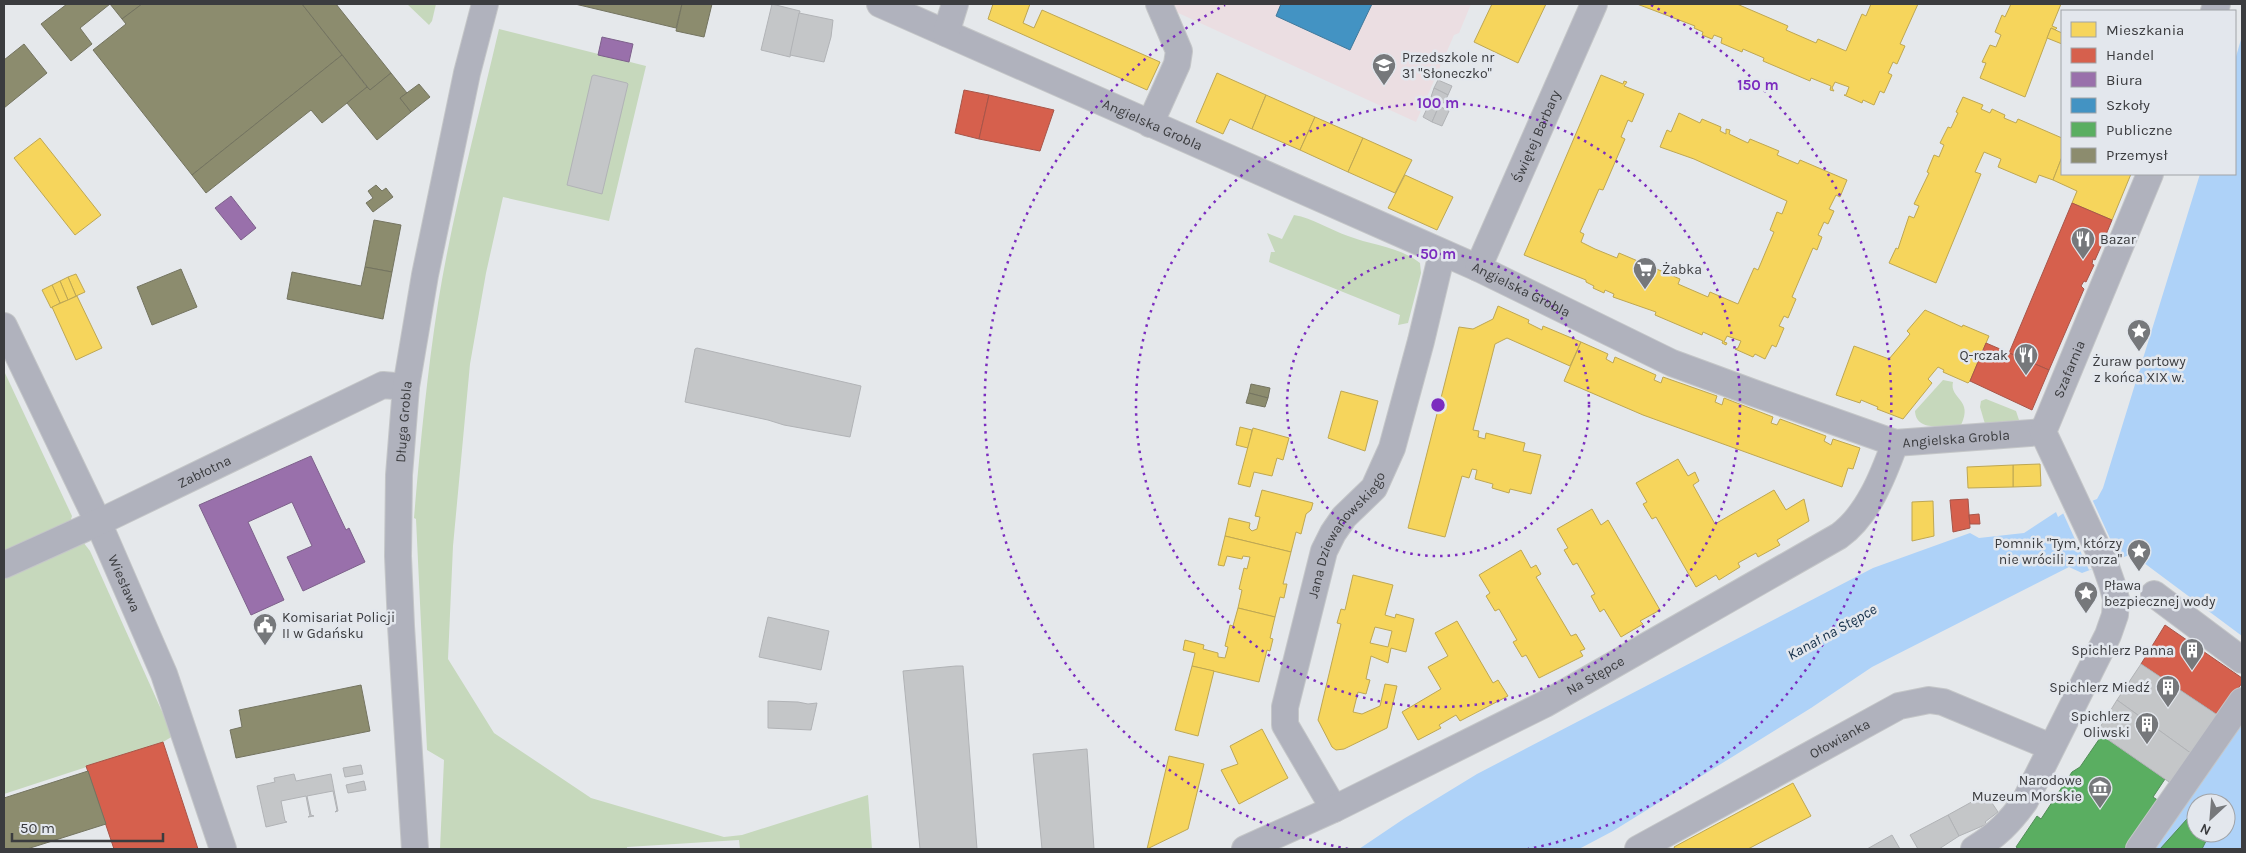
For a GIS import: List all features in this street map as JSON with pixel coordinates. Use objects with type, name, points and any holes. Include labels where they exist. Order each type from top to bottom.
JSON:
[{"type":"street","name":"Długa Grobla","points":[[415,849],[398,556],[398,499],[406,386],[427,266],[467,73],[485,4]]},
{"type":"street","name":"Angielska Grobla","points":[[880,4],[1478,268],[1672,363],[1895,443],[2043,432]]},
{"type":"street","points":[[946,33],[956,4]]},
{"type":"street","points":[[1150,124],[1177,64],[1178,51],[1158,4]]},
{"type":"street","name":"Świętej Barbary","points":[[1478,268],[1594,4]]},
{"type":"street","name":"Szafarnia","points":[[2043,432],[2150,175]]},
{"type":"street","name":"Jana Dziewanowskiego","points":[[1334,809],[1285,725],[1286,708],[1324,551],[1344,517],[1374,488],[1392,448],[1421,341],[1442,253]]},
{"type":"street","name":"Wiesława","points":[[4,326],[98,522],[164,674],[223,849]]},
{"type":"street","name":"Zabłotna","points":[[4,565],[383,385],[406,386]]},
{"type":"street","points":[[1974,849],[1997,835],[2011,821],[2024,801],[2108,635],[2115,614],[2116,599],[2105,564],[2043,432]]},
{"type":"street","name":"Na Stępce","points":[[1245,849],[1334,809],[1545,704],[1838,536],[1850,528],[1858,519],[1887,464],[1895,443]]},
{"type":"street","points":[[2242,645],[2161,592],[2242,660]]},
{"type":"street","name":"Ołowianka","points":[[1638,849],[1899,706],[1911,702],[1929,700],[1943,702],[2051,747]]},
{"type":"street","points":[[2139,849],[2242,701]]},
{"type":"shaded area","name":"Przedszkole nr 31 \"Słoneczko\"","points":[[1171,4],[1471,4],[1459,33],[1454,35],[1416,122],[1174,11]]},
{"type":"green space","points":[[407,4],[436,4],[432,21],[429,25]]},
{"type":"green space","points":[[499,29],[646,66],[609,221],[503,197],[486,273],[470,364],[453,546],[448,659],[494,733],[591,798],[724,837],[742,835],[868,795],[872,849],[740,849],[739,840],[627,847],[627,849],[440,849],[444,760],[427,750],[416,519],[414,518],[430,357],[438,303],[458,200]]},
{"type":"green space","points":[[1294,215],[1357,239],[1404,253],[1420,263],[1421,273],[1408,323],[1398,325],[1400,315],[1269,262],[1271,252],[1275,252],[1267,233],[1282,239]]},
{"type":"green space","points":[[4,371],[72,516],[70,523],[4,554]]},
{"type":"green space","points":[[1943,380],[1953,382],[1954,392],[1963,404],[1965,410],[1961,425],[1926,425],[1917,418],[1915,411]]},
{"type":"green space","points":[[1986,399],[2016,411],[2019,420],[2016,423],[1985,424],[1980,407],[1981,401]]},
{"type":"green space","points":[[83,542],[90,551],[173,736],[163,742],[4,794],[4,572]]},
{"type":"water","name":"Kanał na Stępce","points":[[2242,36],[2242,636],[2132,554],[2082,573],[2069,567],[1872,667],[1811,708],[1613,831],[1579,849],[1359,849],[1477,774],[1873,568],[1970,533],[1979,538],[2024,533],[2056,512],[2058,517],[2068,510],[2097,499],[2103,488],[2200,175],[2236,175],[2236,57]]},
{"type":"water","points":[[2242,719],[2242,849],[2152,849],[2186,800],[2186,843],[2236,843],[2236,793],[2191,793]]},
{"type":"pier","points":[[2092,499],[2119,558],[2089,570],[2063,513]]},
{"type":"building: Mieszkania","points":[[993,4],[1030,4],[1023,23],[1034,28],[1042,10],[1160,62],[1147,90],[988,19]]},
{"type":"building: Mieszkania","points":[[1492,4],[1546,4],[1518,63],[1474,42]]},
{"type":"building: Mieszkania","points":[[1637,4],[1737,4],[1788,26],[1786,30],[1816,43],[1818,39],[1846,51],[1862,14],[1866,16],[1871,4],[1918,4],[1900,44],[1905,46],[1897,64],[1893,62],[1888,73],[1892,75],[1884,93],[1880,91],[1874,105],[1863,100],[1862,103],[1844,95],[1846,95],[1849,87],[1835,82],[1832,88],[1834,91],[1830,90],[1831,86],[1811,78],[1810,81],[1763,61],[1764,58],[1743,49],[1742,52],[1721,43],[1722,38],[1714,35],[1712,39],[1702,35],[1703,32],[1694,28],[1695,26]]},
{"type":"building: Mieszkania","points":[[2011,4],[2061,4],[2052,26],[2057,28],[2055,30],[2051,28],[2025,97],[1980,78],[1986,63],[1982,62],[1990,45],[1996,47],[2001,35],[1995,32],[2002,15],[2005,17]]},
{"type":"building: Mieszkania","points":[[2051,28],[2061,33],[2061,44],[2047,38]]},
{"type":"building: Mieszkania","points":[[1217,73],[1266,95],[1252,129],[1230,119],[1223,134],[1196,122]]},
{"type":"building: Mieszkania","points":[[1601,75],[1623,84],[1624,81],[1627,82],[1624,86],[1644,94],[1632,122],[1628,120],[1621,137],[1625,139],[1603,190],[1599,189],[1580,232],[1584,234],[1581,242],[1595,249],[1617,258],[1619,253],[1680,279],[1678,284],[1708,297],[1710,292],[1738,304],[1754,268],[1758,270],[1774,232],[1770,230],[1777,212],[1782,214],[1787,201],[1694,159],[1660,147],[1667,130],[1671,132],[1679,113],[1700,123],[1702,119],[1721,127],[1720,131],[1726,134],[1726,129],[1730,130],[1729,134],[1748,143],[1750,139],[1779,151],[1777,155],[1798,164],[1800,160],[1847,180],[1840,197],[1836,195],[1829,209],[1834,211],[1828,224],[1824,222],[1818,235],[1822,237],[1817,250],[1813,248],[1792,297],[1796,299],[1788,318],[1784,316],[1779,326],[1784,328],[1776,347],[1772,345],[1765,359],[1755,354],[1753,357],[1735,349],[1738,348],[1741,341],[1727,336],[1724,342],[1727,343],[1726,345],[1722,343],[1723,341],[1703,332],[1702,335],[1655,315],[1656,312],[1613,297],[1614,294],[1605,290],[1604,293],[1593,288],[1594,286],[1586,282],[1586,280],[1524,255]]},
{"type":"building: Mieszkania","points":[[1266,95],[1315,117],[1300,150],[1252,129]]},
{"type":"building: Mieszkania","points":[[1963,97],[1983,105],[1981,109],[1990,113],[1992,109],[2005,115],[2004,118],[2016,123],[2018,119],[2061,138],[2061,160],[2053,180],[2039,175],[2036,183],[1998,167],[2001,159],[1984,152],[1975,172],[1981,174],[1936,283],[1889,263],[1896,248],[1898,249],[1909,216],[1914,218],[1919,206],[1914,204],[1929,173],[1927,172],[1934,155],[1939,157],[1944,145],[1940,143],[1948,127],[1951,128],[1958,113],[1956,112]]},
{"type":"building: Mieszkania","points":[[1315,117],[1363,138],[1348,172],[1300,150]]},
{"type":"building: Mieszkania","points":[[40,138],[101,215],[75,235],[14,158]]},
{"type":"building: Mieszkania","points":[[1363,138],[1412,160],[1395,193],[1348,172]]},
{"type":"building: Mieszkania","points":[[2061,160],[2061,175],[2131,175],[2112,220],[2072,203],[2077,191],[2053,180]]},
{"type":"building: Mieszkania","points":[[1405,175],[1453,197],[1437,230],[1388,208]]},
{"type":"building: Mieszkania","points":[[76,274],[85,292],[76,296],[68,277]]},
{"type":"building: Mieszkania","points":[[68,277],[76,296],[68,300],[60,281]]},
{"type":"building: Mieszkania","points":[[60,281],[68,300],[60,303],[52,285]]},
{"type":"building: Mieszkania","points":[[52,285],[60,303],[51,308],[42,290]]},
{"type":"building: Mieszkania","points":[[77,296],[102,348],[76,360],[52,307]]},
{"type":"building: Mieszkania","points":[[1498,306],[1529,320],[1528,323],[1542,330],[1543,326],[1581,342],[1570,366],[1507,338],[1495,344],[1473,430],[1479,431],[1478,437],[1485,439],[1486,433],[1525,443],[1523,451],[1541,455],[1531,494],[1510,489],[1509,493],[1492,488],[1493,484],[1475,479],[1477,470],[1472,469],[1469,478],[1462,476],[1445,537],[1408,528],[1459,327],[1473,329],[1493,319]]},
{"type":"building: Mieszkania","points":[[1925,310],[1962,327],[1963,325],[1989,336],[1968,383],[1943,372],[1944,370],[1938,367],[1928,379],[1932,383],[1903,419],[1877,409],[1878,407],[1861,400],[1860,403],[1836,395],[1854,346],[1889,359],[1910,334],[1907,331]]},
{"type":"building: Mieszkania","points":[[1581,342],[1608,354],[1606,359],[1613,363],[1615,357],[1656,375],[1654,380],[1661,383],[1663,377],[1717,396],[1715,402],[1722,405],[1724,398],[1773,417],[1771,423],[1777,425],[1780,419],[1826,436],[1824,441],[1831,445],[1833,439],[1860,448],[1853,469],[1848,468],[1842,487],[1643,415],[1564,381]]},
{"type":"building: Mieszkania","points":[[1341,391],[1378,401],[1365,451],[1328,438]]},
{"type":"building: Mieszkania","points":[[1240,427],[1252,430],[1248,448],[1236,445]]},
{"type":"building: Mieszkania","points":[[1253,428],[1289,438],[1283,460],[1277,458],[1272,476],[1254,472],[1250,487],[1238,484]]},
{"type":"building: Mieszkania","points":[[1678,459],[1688,476],[1695,472],[1699,481],[1693,485],[1715,524],[1774,490],[1786,510],[1804,499],[1809,521],[1777,540],[1780,545],[1758,557],[1756,553],[1738,563],[1740,567],[1719,580],[1716,575],[1696,587],[1656,517],[1652,519],[1643,504],[1647,502],[1636,483]]},
{"type":"building: Mieszkania","points":[[2040,464],[2041,486],[2013,487],[2013,465]]},
{"type":"building: Mieszkania","points":[[2013,465],[2013,487],[1968,488],[1967,467]]},
{"type":"building: Mieszkania","points":[[1262,490],[1313,503],[1311,510],[1306,514],[1301,534],[1296,532],[1291,552],[1225,536],[1229,518],[1250,523],[1249,528],[1252,531],[1257,529],[1260,517],[1255,516]]},
{"type":"building: Mieszkania","points":[[1933,501],[1934,536],[1912,541],[1912,502]]},
{"type":"building: Mieszkania","points":[[1592,509],[1601,525],[1608,520],[1660,610],[1640,621],[1643,624],[1621,637],[1604,609],[1600,612],[1591,596],[1595,594],[1577,563],[1573,565],[1564,550],[1568,548],[1557,529]]},
{"type":"building: Mieszkania","points":[[1225,536],[1291,552],[1283,584],[1287,584],[1284,598],[1280,597],[1275,617],[1238,608],[1242,590],[1239,589],[1244,568],[1247,569],[1250,557],[1243,556],[1242,559],[1227,556],[1224,566],[1218,565]]},
{"type":"building: Mieszkania","points":[[1521,550],[1531,568],[1536,565],[1541,574],[1536,577],[1571,636],[1576,634],[1585,649],[1580,651],[1583,656],[1539,678],[1526,655],[1522,657],[1513,642],[1517,640],[1499,609],[1495,611],[1486,596],[1490,593],[1479,575]]},
{"type":"building: Mieszkania","points":[[1353,575],[1393,585],[1385,615],[1395,618],[1396,614],[1414,619],[1406,652],[1391,648],[1388,663],[1371,656],[1366,679],[1370,680],[1366,694],[1358,692],[1353,712],[1362,714],[1380,706],[1385,684],[1397,686],[1387,728],[1344,749],[1336,750],[1332,747],[1318,720],[1341,624],[1337,623],[1341,609],[1345,610]],"holes":[[[1375,627],[1392,631],[1388,647],[1370,643]]]},
{"type":"building: Mieszkania","points":[[1238,608],[1275,617],[1270,638],[1273,639],[1270,651],[1267,650],[1259,682],[1192,666],[1195,653],[1183,650],[1185,640],[1204,645],[1203,649],[1218,653],[1218,657],[1225,658],[1228,647],[1225,646],[1230,625],[1233,626]]},
{"type":"building: Mieszkania","points":[[1457,621],[1493,683],[1498,680],[1508,696],[1460,721],[1456,715],[1439,725],[1441,728],[1418,740],[1402,712],[1441,689],[1428,667],[1448,656],[1435,633]]},
{"type":"building: Mieszkania","points":[[1192,666],[1214,671],[1198,736],[1175,730]]},
{"type":"building: Mieszkania","points":[[1262,729],[1288,778],[1239,804],[1221,770],[1238,764],[1230,746]]},
{"type":"building: Mieszkania","points":[[1169,756],[1204,764],[1188,829],[1147,849]]},
{"type":"building: Mieszkania","points":[[1793,783],[1811,816],[1748,849],[1675,849],[1674,847]]},
{"type":"building: Handel","points":[[964,90],[989,95],[979,139],[955,133]]},
{"type":"building: Handel","points":[[989,95],[1054,110],[1040,151],[979,139]]},
{"type":"building: Handel","points":[[2072,203],[2112,220],[2105,237],[2101,241],[2103,242],[2095,260],[2093,259],[2092,264],[2094,265],[2086,282],[2084,281],[2081,286],[2084,289],[2049,370],[2009,353]]},
{"type":"building: Handel","points":[[1986,343],[2049,370],[2032,410],[1970,381]]},
{"type":"building: Handel","points":[[1968,499],[1970,528],[1953,532],[1950,500]]},
{"type":"building: Handel","points":[[1979,514],[1980,524],[1970,524],[1969,515]]},
{"type":"building: Handel","name":"Spichlerz Panna","points":[[2165,625],[2242,678],[2242,683],[2219,716],[2141,664]]},
{"type":"building: Handel","points":[[163,742],[198,849],[114,849],[86,766]]},
{"type":"building: Biura","points":[[602,37],[633,44],[629,62],[598,55]]},
{"type":"building: Biura","points":[[231,196],[256,228],[241,240],[215,208]]},
{"type":"building: Biura","points":[[311,456],[346,530],[349,528],[365,562],[303,591],[287,557],[312,546],[292,502],[248,522],[284,600],[251,615],[199,505]]},
{"type":"building: Szkoły","points":[[1281,4],[1372,4],[1350,50],[1276,16]]},
{"type":"building: Publiczne","points":[[2102,735],[2165,779],[2153,797],[2159,801],[2126,849],[2019,849],[2016,847],[2037,816],[2041,819],[2072,772],[2080,767]]},
{"type":"building: Publiczne","points":[[2186,820],[2186,843],[2205,843],[2202,849],[2160,849]]},
{"type":"building: Przemysł","points":[[67,4],[110,4],[80,28],[92,44],[71,61],[41,24]]},
{"type":"building: Przemysł","points":[[110,4],[142,4],[122,19]]},
{"type":"building: Przemysł","points":[[142,4],[302,4],[342,55],[192,175],[93,50],[126,24],[122,19]]},
{"type":"building: Przemysł","points":[[302,4],[336,4],[391,73],[370,90]]},
{"type":"building: Przemysł","points":[[575,4],[682,4],[676,28]]},
{"type":"building: Przemysł","points":[[682,4],[712,4],[704,37],[676,31]]},
{"type":"building: Przemysł","points":[[24,44],[47,73],[4,108],[4,60]]},
{"type":"building: Przemysł","points":[[342,55],[367,87],[322,123],[311,110],[206,193],[192,175]]},
{"type":"building: Przemysł","points":[[391,73],[407,93],[400,98],[411,112],[377,140],[347,103],[367,87],[370,90]]},
{"type":"building: Przemysł","points":[[419,84],[430,97],[411,112],[400,98]]},
{"type":"building: Przemysł","points":[[376,185],[382,191],[386,188],[393,197],[373,212],[366,203],[373,198],[368,191]]},
{"type":"building: Przemysł","points":[[374,220],[401,225],[392,272],[365,267]]},
{"type":"building: Przemysł","points":[[365,267],[392,272],[383,319],[287,299],[292,272],[361,286]]},
{"type":"building: Przemysł","points":[[181,269],[197,307],[152,325],[137,287]]},
{"type":"building: Przemysł","points":[[1251,384],[1270,388],[1268,398],[1249,393]]},
{"type":"building: Przemysł","points":[[1249,393],[1268,398],[1265,407],[1246,403]]},
{"type":"building: Przemysł","points":[[361,685],[370,731],[236,758],[230,730],[242,727],[239,710]]},
{"type":"building: Przemysł","points":[[88,771],[106,824],[27,849],[4,849],[4,798]]},
{"type":"building: Inne","points":[[772,4],[800,11],[790,57],[761,50]]},
{"type":"building: Inne","points":[[799,13],[833,20],[831,37],[824,62],[790,55]]},
{"type":"building: Inne","points":[[592,76],[628,84],[602,194],[567,185]]},
{"type":"building: Inne","points":[[1438,80],[1452,86],[1448,95],[1434,88]]},
{"type":"building: Inne","points":[[1434,88],[1448,95],[1444,103],[1431,97]]},
{"type":"building: Inne","points":[[1430,102],[1439,106],[1432,122],[1423,117]]},
{"type":"building: Inne","points":[[1439,106],[1449,111],[1442,126],[1432,122]]},
{"type":"building: Inne","points":[[695,349],[861,386],[850,437],[784,425],[685,402]]},
{"type":"building: Inne","points":[[768,617],[829,631],[821,670],[759,657]]},
{"type":"building: Inne","name":"Spichlerz Miedź","points":[[2141,664],[2219,716],[2192,754],[2117,700]]},
{"type":"building: Inne","points":[[963,666],[977,849],[920,849],[903,671]]},
{"type":"building: Inne","name":"Spichlerz Oliwski","points":[[2117,700],[2192,754],[2172,784],[2097,732]]},
{"type":"building: Inne","points":[[768,701],[817,703],[811,730],[768,728]]},
{"type":"building: Inne","points":[[1087,749],[1094,849],[1042,849],[1033,754]]},
{"type":"building: Inne","points":[[361,765],[363,774],[345,777],[343,768]]},
{"type":"building: Inne","points":[[294,774],[296,781],[331,774],[338,811],[335,812],[337,810],[333,791],[307,796],[311,815],[314,816],[308,817],[310,816],[306,796],[281,801],[285,821],[287,822],[266,827],[257,786],[275,782],[274,778]]},
{"type":"building: Inne","points":[[364,781],[366,790],[348,793],[346,785]]},
{"type":"building: Inne","points":[[1986,794],[1998,812],[1985,822],[1987,824],[1959,836],[1948,815]]},
{"type":"building: Inne","points":[[1948,815],[1959,836],[1939,849],[1918,849],[1910,835]]},
{"type":"building: Inne","points":[[1892,835],[1900,849],[1867,849]]},
{"type":"place","name":"Przedszkole nr 31 \"Słoneczko\"","points":[[1384,86]]},
{"type":"place","name":"Bazar","points":[[2083,260]]},
{"type":"place","name":"Żabka","points":[[1645,290]]},
{"type":"place","name":"Żuraw portowy z końca XIX w.","points":[[2139,352]]},
{"type":"place","name":"Q-rczak","points":[[2026,376]]},
{"type":"place","name":"Pomnik \"Tym, którzy nie wrócili z morza\"","points":[[2139,572]]},
{"type":"place","name":"Pława bezpiecznej wody","points":[[2086,614]]},
{"type":"place","name":"Komisariat Policji II w Gdańsku","points":[[265,646]]},
{"type":"place","name":"Spichlerz Panna","points":[[2192,671]]},
{"type":"place","name":"Spichlerz Miedź","points":[[2168,708]]},
{"type":"place","name":"Spichlerz Oliwski","points":[[2147,745]]},
{"type":"place","name":"Narodowe Muzeum Morskie","points":[[2100,809]]}]
